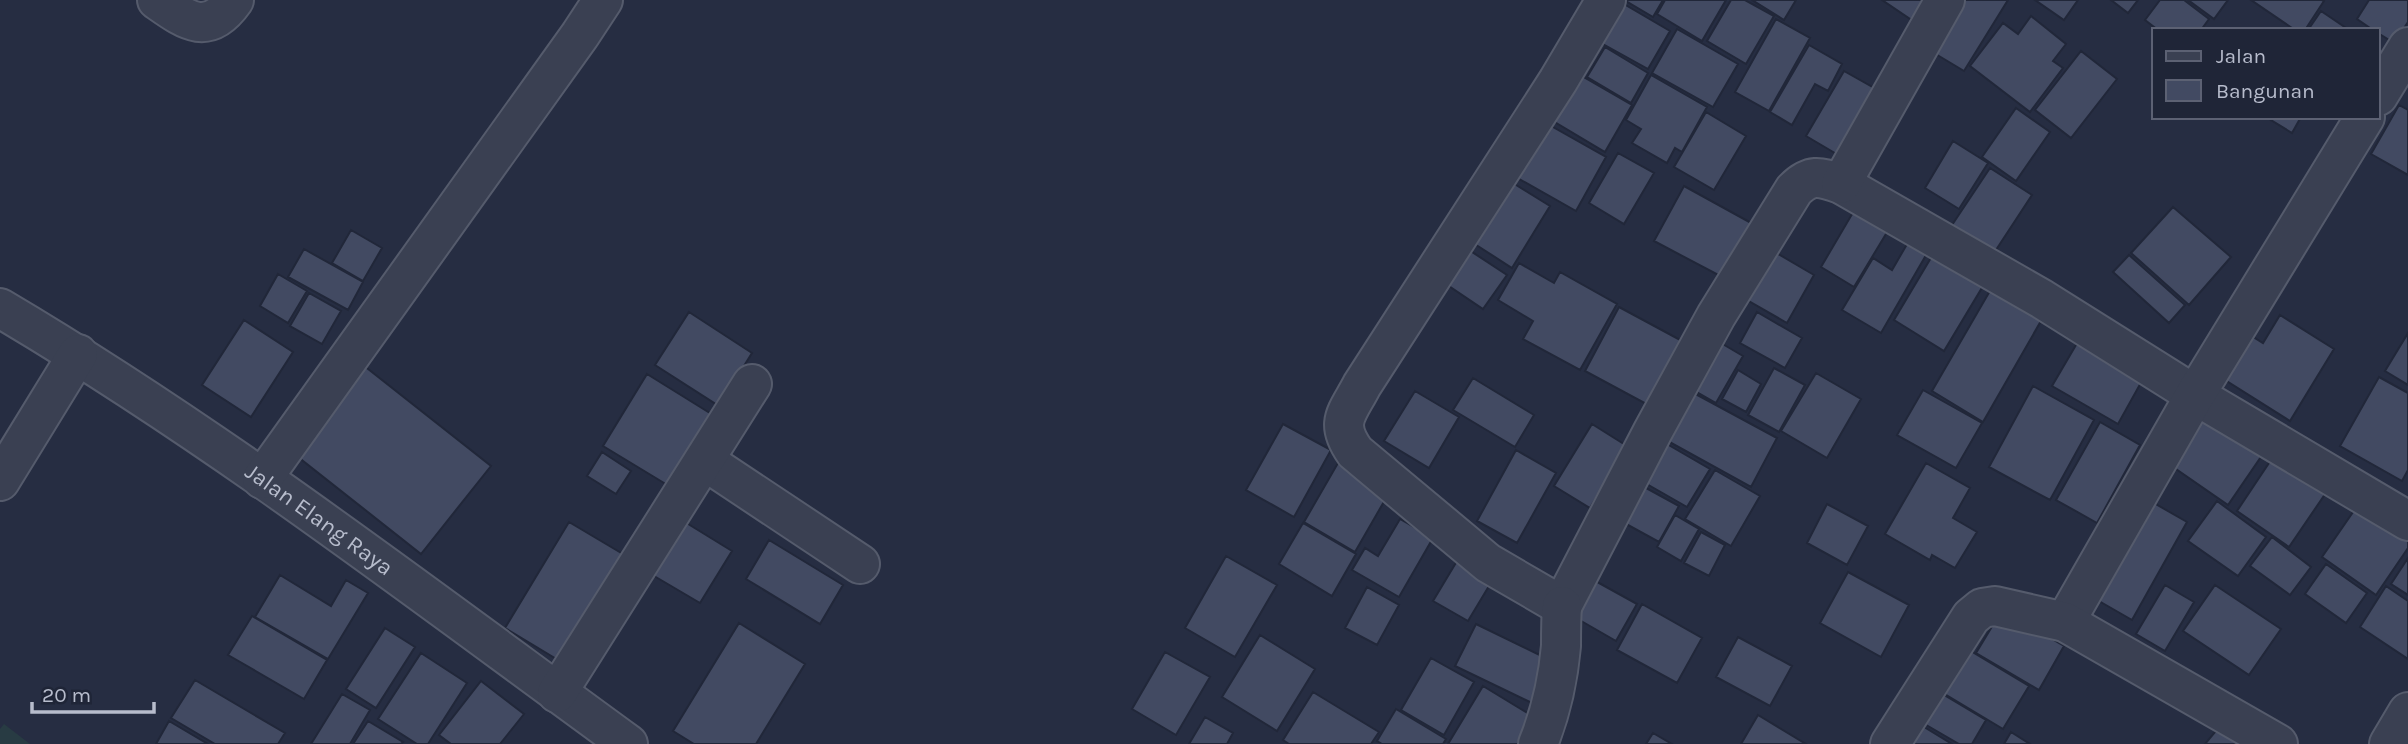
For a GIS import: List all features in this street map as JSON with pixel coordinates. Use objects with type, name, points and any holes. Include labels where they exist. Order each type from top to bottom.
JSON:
[{"type":"street","points":[[157,0],[183,18],[202,23],[216,20],[234,0]]},
{"type":"street","points":[[262,479],[603,0]]},
{"type":"street","points":[[1562,606],[1488,563],[1413,502],[1355,452],[1344,437],[1343,422],[1362,385],[1558,81],[1606,0]]},
{"type":"street","points":[[1841,184],[1945,0]]},
{"type":"street","points":[[2380,93],[2408,47]]},
{"type":"street","points":[[2065,622],[2195,395],[2364,119]]},
{"type":"street","points":[[1538,744],[1550,715],[1555,687],[1562,606],[1716,316],[1794,190],[1805,180],[1821,178],[1841,184],[2042,299],[2195,395],[2408,521]]},
{"type":"street","name":"Jalan Elang Raya","points":[[0,309],[78,354],[262,479],[405,579],[628,744]]},
{"type":"street","points":[[0,481],[78,354]]},
{"type":"street","points":[[557,693],[752,384]]},
{"type":"street","points":[[705,461],[860,564]]},
{"type":"street","points":[[1890,744],[1971,617],[1982,608],[1995,606],[2065,622],[2278,744]]},
{"type":"street","points":[[2389,744],[2408,712]]},
{"type":"shaded area","points":[[4,724],[30,744],[0,744],[0,729]]},
{"type":"building","points":[[1617,0],[1670,31],[1648,69],[1592,38]]},
{"type":"building","points":[[1624,0],[1663,0],[1653,17]]},
{"type":"building","points":[[1665,0],[1726,0],[1702,41],[1657,14]]},
{"type":"building","points":[[1731,0],[1745,0],[1774,16],[1746,64],[1707,41]]},
{"type":"building","points":[[1752,0],[1796,0],[1784,20]]},
{"type":"building","points":[[1882,0],[1940,0],[1922,27]]},
{"type":"building","points":[[1953,0],[2008,0],[1964,71],[1924,47]]},
{"type":"building","points":[[2035,0],[2078,0],[2064,20]]},
{"type":"building","points":[[2111,0],[2138,0],[2128,13]]},
{"type":"building","points":[[2160,0],[2184,0],[2209,19],[2202,28],[2155,28],[2145,20]]},
{"type":"building","points":[[2188,0],[2228,0],[2214,19]]},
{"type":"building","points":[[2251,0],[2324,1],[2306,28],[2292,28]]},
{"type":"building","points":[[2369,0],[2408,0],[2408,22],[2394,43],[2380,34],[2380,28],[2370,28],[2357,19]]},
{"type":"building","points":[[2321,11],[2346,28],[2309,28]]},
{"type":"building","points":[[2031,16],[2066,44],[2053,61],[2063,68],[2030,112],[1970,66],[2003,23],[2018,34]]},
{"type":"building","points":[[1776,19],[1810,38],[1769,111],[1735,92]]},
{"type":"building","points":[[1677,29],[1738,64],[1713,107],[1652,73]]},
{"type":"building","points":[[1809,45],[1842,64],[1828,91],[1815,84],[1792,125],[1770,112]]},
{"type":"building","points":[[1605,47],[1648,73],[1631,103],[1587,77]]},
{"type":"building","points":[[2081,51],[2117,79],[2071,138],[2035,110]]},
{"type":"building","points":[[1844,71],[1883,93],[1845,159],[1806,136]]},
{"type":"building","points":[[1580,75],[1632,105],[1605,152],[1553,121]]},
{"type":"building","points":[[1651,75],[1707,107],[1682,152],[1675,148],[1667,163],[1632,143],[1641,129],[1626,120]]},
{"type":"building","points":[[2399,105],[2408,110],[2408,175],[2371,154]]},
{"type":"building","points":[[2016,108],[2050,132],[2016,181],[1982,157]]},
{"type":"building","points":[[1706,112],[1746,136],[1714,190],[1674,167]]},
{"type":"building","points":[[2269,119],[2300,119],[2292,133]]},
{"type":"building","points":[[1544,122],[1606,157],[1576,211],[1514,176]]},
{"type":"building","points":[[1953,141],[1988,163],[1959,209],[1925,188]]},
{"type":"building","points":[[1618,153],[1654,173],[1624,224],[1589,203]]},
{"type":"building","points":[[1990,168],[2032,195],[1992,256],[1950,228]]},
{"type":"building","points":[[1508,180],[1550,206],[1512,268],[1470,241]]},
{"type":"building","points":[[1684,186],[1753,224],[1724,278],[1654,241]]},
{"type":"building","points":[[2173,207],[2231,257],[2189,305],[2131,253]]},
{"type":"building","points":[[1855,209],[1889,229],[1854,287],[1821,267]]},
{"type":"building","points":[[351,230],[382,248],[363,281],[332,263]]},
{"type":"building","points":[[1910,239],[1929,250],[1881,333],[1842,310],[1873,258],[1892,270]]},
{"type":"building","points":[[1463,246],[1507,275],[1483,309],[1440,280]]},
{"type":"building","points":[[1938,246],[1989,276],[1944,351],[1894,320]]},
{"type":"building","points":[[1768,248],[1814,275],[1787,323],[1740,296]]},
{"type":"building","points":[[304,249],[363,282],[348,310],[288,277]]},
{"type":"building","points":[[2129,255],[2185,305],[2169,323],[2113,272]]},
{"type":"building","points":[[1519,263],[1554,283],[1560,272],[1617,304],[1580,370],[1523,339],[1533,321],[1498,300]]},
{"type":"building","points":[[278,274],[307,291],[288,323],[260,306]]},
{"type":"building","points":[[1998,277],[2049,307],[1983,422],[1932,391]]},
{"type":"building","points":[[309,293],[341,311],[322,344],[290,326]]},
{"type":"building","points":[[1619,307],[1684,342],[1650,406],[1585,371]]},
{"type":"building","points":[[689,312],[752,353],[719,406],[655,365]]},
{"type":"building","points":[[1757,312],[1802,338],[1785,368],[1740,343]]},
{"type":"building","points":[[2280,315],[2334,349],[2290,421],[2214,373],[2242,330],[2263,343]]},
{"type":"building","points":[[244,320],[293,352],[251,417],[202,385]]},
{"type":"building","points":[[2083,333],[2148,370],[2118,424],[2052,386]]},
{"type":"building","points":[[2408,333],[2408,385],[2385,371]]},
{"type":"building","points":[[1709,336],[1743,356],[1716,403],[1681,383]]},
{"type":"building","points":[[363,365],[491,466],[421,554],[293,453]]},
{"type":"building","points":[[1774,368],[1805,385],[1779,432],[1748,415]]},
{"type":"building","points":[[1738,370],[1761,384],[1746,412],[1722,399]]},
{"type":"building","points":[[1816,373],[1861,399],[1827,458],[1781,431]]},
{"type":"building","points":[[647,374],[713,415],[669,486],[603,446]]},
{"type":"building","points":[[2379,377],[2408,393],[2408,470],[2402,481],[2340,446]]},
{"type":"building","points":[[1473,378],[1534,415],[1515,447],[1453,410]]},
{"type":"building","points":[[2033,386],[2094,420],[2050,500],[1989,467]]},
{"type":"building","points":[[1923,390],[1982,423],[1956,468],[1897,435]]},
{"type":"building","points":[[1415,391],[1459,417],[1429,468],[1384,441]]},
{"type":"building","points":[[1690,391],[1777,438],[1751,487],[1664,439]]},
{"type":"building","points":[[2202,404],[2267,448],[2228,505],[2163,460]]},
{"type":"building","points":[[2100,422],[2140,445],[2097,523],[2056,500]]},
{"type":"building","points":[[1283,424],[1331,450],[1294,517],[1246,490]]},
{"type":"building","points":[[1592,424],[1627,446],[1590,508],[1554,486]]},
{"type":"building","points":[[1660,440],[1710,469],[1687,507],[1638,479]]},
{"type":"building","points":[[2279,448],[2332,484],[2289,547],[2237,511]]},
{"type":"building","points":[[1516,450],[1556,473],[1517,543],[1477,521]]},
{"type":"building","points":[[602,452],[631,471],[616,494],[587,476]]},
{"type":"building","points":[[1342,456],[1393,486],[1355,552],[1304,522]]},
{"type":"building","points":[[1926,463],[1970,488],[1953,518],[1977,532],[1955,568],[1932,555],[1930,560],[1885,534]]},
{"type":"building","points":[[1715,470],[1760,496],[1731,546],[1685,519]]},
{"type":"building","points":[[1637,483],[1679,506],[1659,542],[1617,519]]},
{"type":"building","points":[[2140,495],[2187,522],[2132,620],[2085,593]]},
{"type":"building","points":[[2362,499],[2408,531],[2408,548],[2376,595],[2322,557]]},
{"type":"building","points":[[2217,501],[2266,537],[2238,576],[2188,541]]},
{"type":"building","points":[[1827,504],[1868,526],[1847,565],[1807,543]]},
{"type":"building","points":[[1675,515],[1699,529],[1681,561],[1657,547]]},
{"type":"building","points":[[680,519],[732,551],[700,603],[649,573]]},
{"type":"building","points":[[1400,519],[1433,538],[1399,597],[1352,570],[1365,548],[1378,556]]},
{"type":"building","points":[[569,522],[633,560],[568,666],[505,628]]},
{"type":"building","points":[[1303,523],[1356,554],[1332,596],[1279,564]]},
{"type":"building","points":[[1701,532],[1725,545],[1709,576],[1684,563]]},
{"type":"building","points":[[2272,537],[2311,567],[2290,595],[2250,566]]},
{"type":"building","points":[[769,540],[843,585],[820,624],[746,579]]},
{"type":"building","points":[[1226,556],[1277,585],[1235,657],[1185,628]]},
{"type":"building","points":[[1460,556],[1495,576],[1468,621],[1433,601]]},
{"type":"building","points":[[2408,558],[2408,595],[2391,584]]},
{"type":"building","points":[[2326,564],[2367,593],[2346,623],[2305,594]]},
{"type":"building","points":[[1848,572],[1909,605],[1881,657],[1820,623]]},
{"type":"building","points":[[280,575],[331,606],[346,580],[368,593],[328,659],[255,617]]},
{"type":"building","points":[[1590,578],[1637,604],[1616,641],[1569,614]]},
{"type":"building","points":[[2165,585],[2194,602],[2165,651],[2136,634]]},
{"type":"building","points":[[2215,585],[2281,629],[2249,675],[2183,631]]},
{"type":"building","points":[[2386,586],[2408,601],[2408,659],[2360,627]]},
{"type":"building","points":[[1367,587],[1399,605],[1377,645],[1345,628]]},
{"type":"building","points":[[1642,604],[1702,638],[1677,683],[1617,650]]},
{"type":"building","points":[[2002,610],[2064,646],[2039,690],[1976,653]]},
{"type":"building","points":[[252,616],[327,660],[304,699],[228,655]]},
{"type":"building","points":[[739,623],[805,664],[756,744],[694,744],[673,731]]},
{"type":"building","points":[[1476,624],[1556,663],[1536,705],[1455,666]]},
{"type":"building","points":[[385,628],[415,647],[376,708],[346,689]]},
{"type":"building","points":[[1260,635],[1315,669],[1277,731],[1222,697]]},
{"type":"building","points":[[1738,637],[1792,666],[1770,706],[1716,677]]},
{"type":"building","points":[[1964,647],[2029,686],[2003,729],[1938,690]]},
{"type":"building","points":[[1165,652],[1210,677],[1176,735],[1132,709]]},
{"type":"building","points":[[421,653],[467,683],[428,744],[417,744],[378,719]]},
{"type":"building","points":[[1431,658],[1474,682],[1444,735],[1401,710]]},
{"type":"building","points":[[195,680],[285,733],[278,744],[215,744],[171,718]]},
{"type":"building","points":[[481,681],[524,714],[500,744],[451,744],[439,735]]},
{"type":"building","points":[[1483,686],[1534,717],[1518,744],[1448,744]]},
{"type":"building","points":[[1934,689],[1986,720],[1972,744],[1959,744],[1916,719]]},
{"type":"building","points":[[1313,692],[1379,732],[1371,744],[1289,744],[1283,740]]},
{"type":"building","points":[[342,694],[370,710],[350,744],[311,744]]},
{"type":"building","points":[[1396,709],[1446,739],[1443,744],[1382,744],[1377,741]]},
{"type":"building","points":[[1758,715],[1806,744],[1741,744]]},
{"type":"building","points":[[1205,717],[1233,733],[1227,744],[1189,744]]},
{"type":"building","points":[[1911,719],[1952,744],[1896,744]]},
{"type":"building","points":[[2225,720],[2253,744],[2205,744]]},
{"type":"building","points":[[169,721],[208,744],[156,744]]},
{"type":"building","points":[[368,721],[403,742],[353,744]]},
{"type":"building","points":[[2011,732],[2030,744],[2004,744]]},
{"type":"building","points":[[1653,733],[1672,744],[1646,744]]}]
